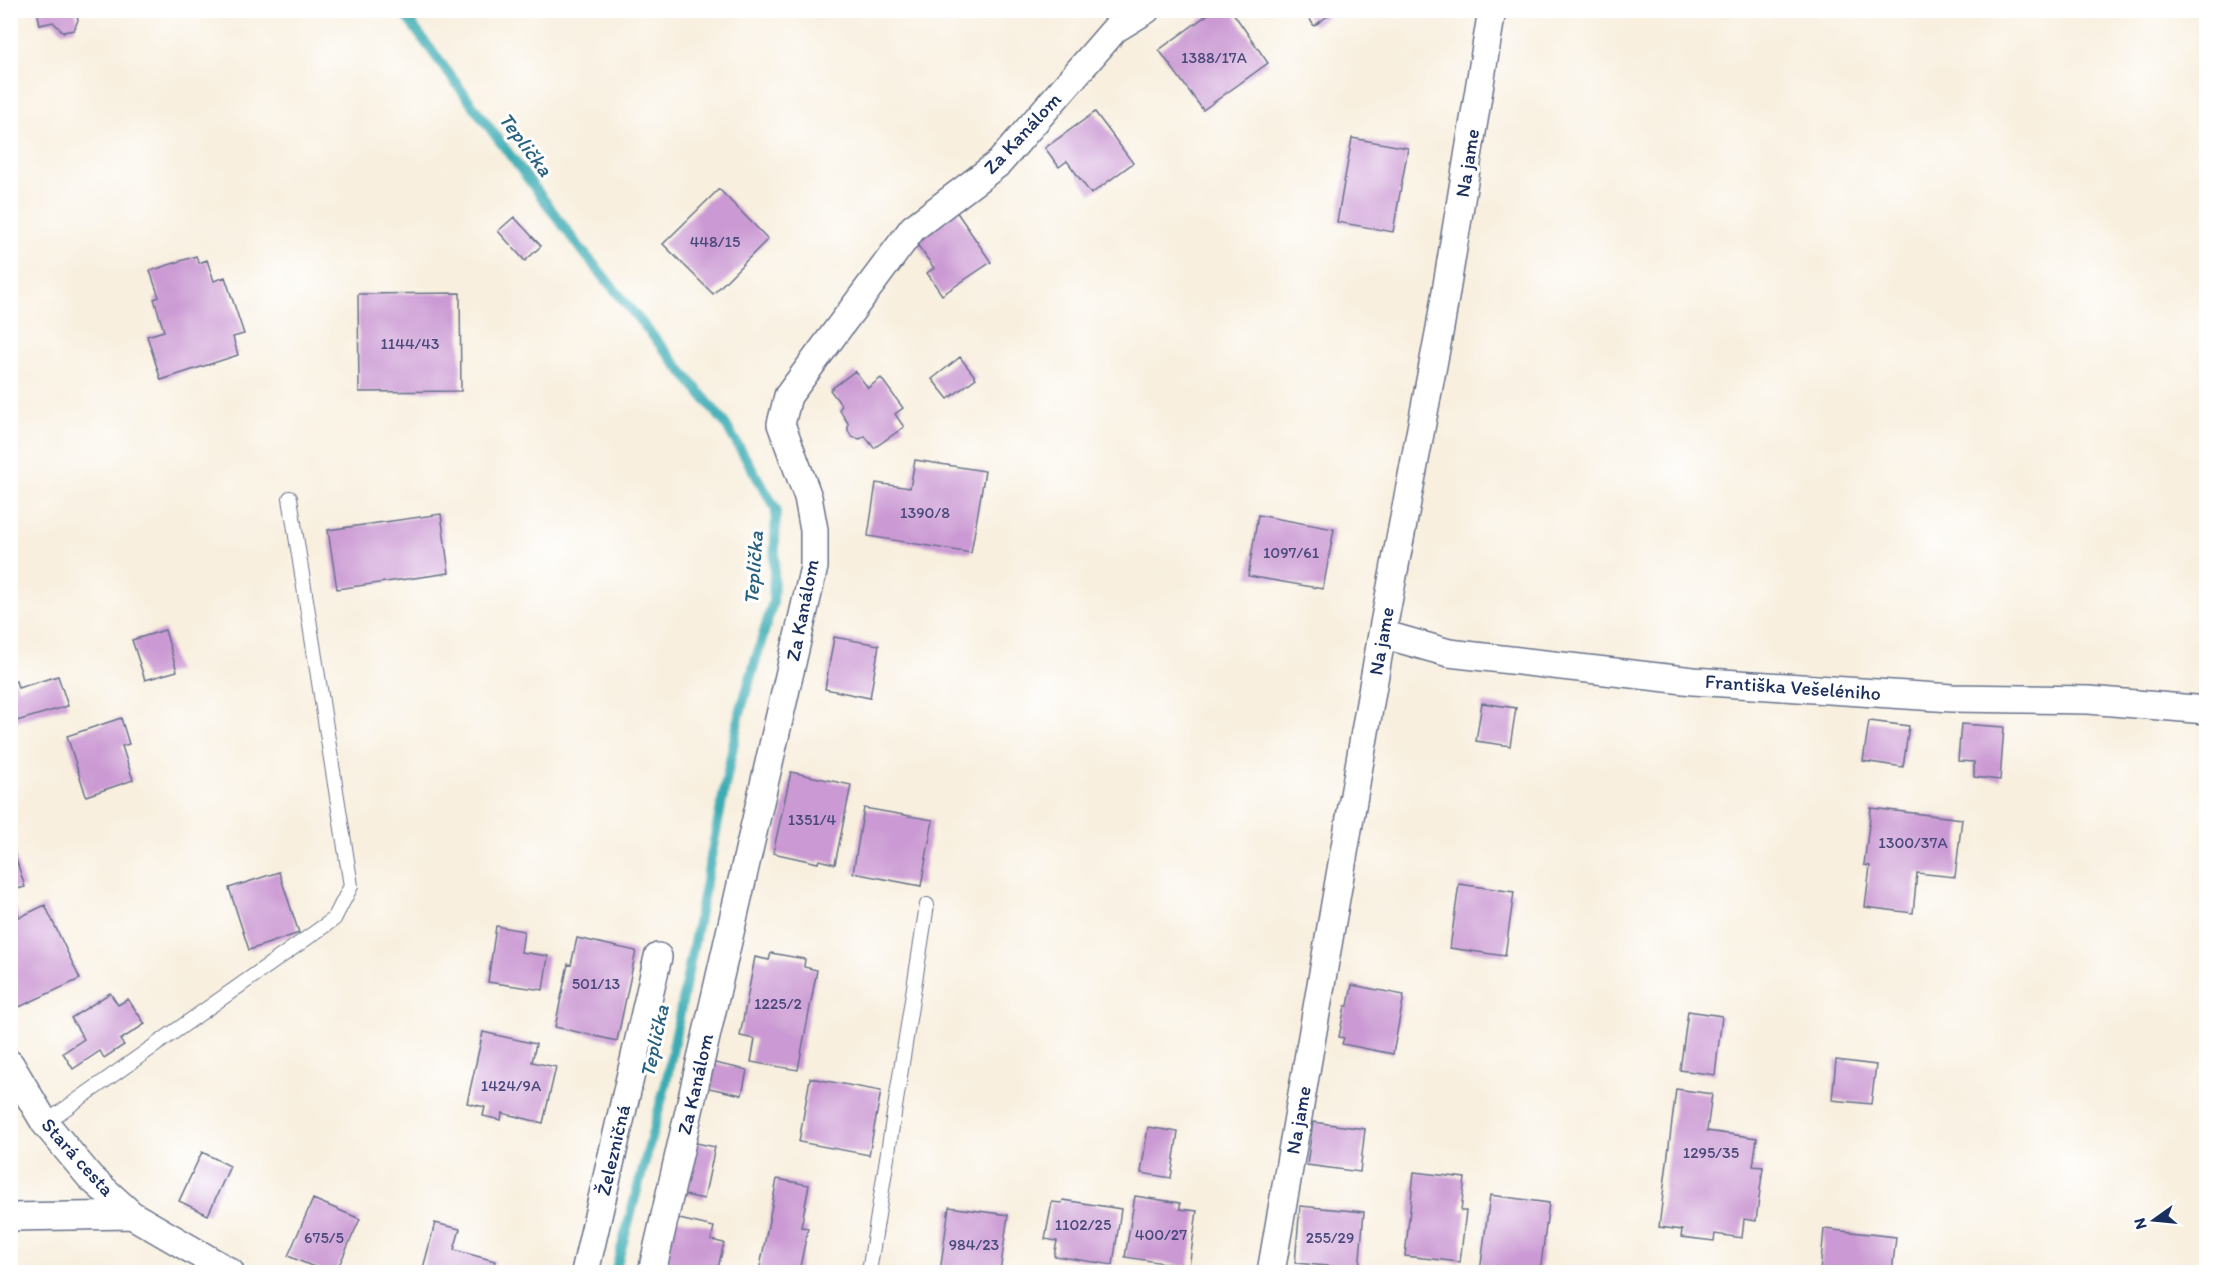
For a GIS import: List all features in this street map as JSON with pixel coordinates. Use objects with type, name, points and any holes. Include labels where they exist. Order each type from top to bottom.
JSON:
[{"type":"street","name":"Za Kanálom","points":[[652,1272],[814,567],[814,530],[808,497],[781,424],[788,396],[913,228],[999,163],[1115,29],[1146,10]]},
{"type":"street","name":"Na jame","points":[[1271,1272],[1382,634],[1440,328],[1492,10]]},
{"type":"street","name":"Františka Vešeléniho","points":[[1382,634],[1449,653],[1693,681],[1952,698],[2089,700],[2206,710]]},
{"type":"street","name":"Železničná","points":[[585,1272],[658,957]]},
{"type":"street","name":"Stará cesta","points":[[10,1064],[45,1123],[90,1177],[132,1215]]},
{"type":"street","points":[[10,1217],[132,1215],[230,1272]]},
{"type":"lane","points":[[45,1123],[334,919],[351,886],[290,498]]},
{"type":"lane","points":[[869,1272],[927,905]]},
{"type":"building","points":[[37,10],[81,11],[76,12],[78,20],[74,30],[63,32],[53,22],[40,25]]},
{"type":"building","points":[[1214,10],[1231,10],[1268,63],[1203,110],[1159,50]]},
{"type":"building","points":[[1304,10],[1336,10],[1314,26]]},
{"type":"building","points":[[1095,112],[1133,163],[1091,194],[1067,161],[1059,167],[1045,148]]},
{"type":"building","points":[[1352,138],[1408,148],[1393,232],[1337,222]]},
{"type":"building","points":[[719,189],[768,239],[713,294],[663,244]]},
{"type":"building","points":[[956,211],[991,262],[942,295],[927,273],[934,268],[914,240]]},
{"type":"building","points":[[514,217],[541,246],[525,261],[498,231]]},
{"type":"building","points":[[196,256],[199,263],[207,260],[214,281],[225,277],[244,334],[233,337],[238,355],[161,380],[147,336],[164,331],[154,299],[159,297],[150,271]]},
{"type":"building","points":[[460,293],[461,391],[359,392],[358,294]]},
{"type":"building","points":[[960,357],[976,378],[948,399],[932,379]]},
{"type":"building","points":[[855,371],[868,388],[881,378],[903,408],[895,414],[904,427],[874,448],[865,436],[860,439],[852,437],[848,431],[848,423],[839,409],[842,406],[830,390]]},
{"type":"building","points":[[915,460],[985,471],[971,553],[868,536],[876,483],[910,488]]},
{"type":"building","points":[[441,514],[449,573],[337,589],[328,530]]},
{"type":"building","points":[[1258,515],[1334,529],[1323,589],[1248,576]]},
{"type":"building","points":[[165,630],[177,671],[145,680],[132,640]]},
{"type":"building","points":[[834,637],[879,645],[870,698],[825,689]]},
{"type":"building","points":[[58,676],[68,706],[10,723],[10,683],[16,681],[18,688]]},
{"type":"building","points":[[1482,703],[1516,708],[1510,746],[1476,741]]},
{"type":"building","points":[[121,718],[129,744],[122,746],[133,780],[86,796],[67,736]]},
{"type":"building","points":[[1869,721],[1909,726],[1903,767],[1863,761]]},
{"type":"building","points":[[1961,724],[2004,727],[2000,780],[1974,777],[1974,762],[1958,761]]},
{"type":"building","points":[[791,772],[851,785],[835,864],[819,860],[818,863],[773,853]]},
{"type":"building","points":[[864,808],[933,820],[921,886],[853,873]]},
{"type":"building","points":[[1871,808],[1962,819],[1955,877],[1917,873],[1913,913],[1865,907],[1870,866],[1864,865]]},
{"type":"building","points":[[10,840],[25,887],[10,891]]},
{"type":"building","points":[[279,872],[299,933],[249,950],[229,888]]},
{"type":"building","points":[[1459,884],[1514,892],[1505,956],[1450,948]]},
{"type":"building","points":[[10,898],[20,917],[45,905],[80,979],[17,1008],[10,995]]},
{"type":"building","points":[[496,926],[524,931],[521,952],[548,956],[543,990],[488,982]]},
{"type":"building","points":[[577,938],[636,951],[617,1041],[555,1027],[568,964],[571,965]]},
{"type":"building","points":[[771,953],[805,959],[804,967],[817,970],[798,1070],[751,1062],[755,1039],[740,1036],[755,957],[769,960]]},
{"type":"building","points":[[1352,985],[1404,995],[1393,1054],[1342,1044],[1344,1038],[1339,1037]]},
{"type":"building","points":[[110,993],[118,1005],[128,999],[145,1024],[120,1040],[124,1045],[104,1058],[100,1051],[73,1069],[63,1053],[84,1039],[71,1018]]},
{"type":"building","points":[[1688,1011],[1722,1016],[1715,1075],[1680,1070]]},
{"type":"building","points":[[483,1032],[536,1044],[532,1062],[556,1067],[543,1123],[502,1113],[501,1120],[483,1116],[485,1107],[467,1103]]},
{"type":"building","points":[[1836,1060],[1876,1065],[1871,1104],[1832,1100]]},
{"type":"building","points":[[710,1062],[747,1070],[742,1095],[704,1087]]},
{"type":"building","points":[[810,1078],[881,1091],[869,1155],[799,1142]]},
{"type":"building","points":[[1676,1089],[1712,1094],[1707,1131],[1757,1138],[1753,1166],[1763,1167],[1756,1221],[1744,1219],[1742,1238],[1715,1234],[1714,1241],[1681,1237],[1682,1230],[1659,1227]]},
{"type":"building","points":[[1313,1122],[1365,1129],[1360,1172],[1307,1165]]},
{"type":"building","points":[[1148,1127],[1178,1132],[1171,1178],[1141,1173]]},
{"type":"building","points":[[692,1142],[715,1147],[704,1199],[681,1194]]},
{"type":"building","points":[[202,1152],[230,1166],[208,1215],[179,1201]]},
{"type":"building","points":[[1414,1172],[1465,1178],[1461,1211],[1466,1211],[1460,1262],[1405,1256]]},
{"type":"building","points":[[777,1179],[809,1185],[801,1227],[808,1228],[799,1272],[759,1272]]},
{"type":"building","points":[[1490,1195],[1549,1203],[1540,1272],[1480,1272]]},
{"type":"building","points":[[1135,1196],[1180,1203],[1180,1209],[1197,1211],[1189,1267],[1125,1257]]},
{"type":"building","points":[[313,1199],[360,1219],[336,1272],[326,1272],[288,1256]]},
{"type":"building","points":[[1063,1200],[1121,1209],[1113,1265],[1054,1256],[1057,1241],[1045,1239],[1052,1202],[1062,1203]]},
{"type":"building","points":[[1300,1206],[1364,1212],[1359,1269],[1295,1263]]},
{"type":"building","points":[[949,1207],[1008,1215],[1000,1272],[940,1272]]},
{"type":"building","points":[[675,1218],[714,1227],[711,1240],[724,1243],[717,1272],[663,1272]]},
{"type":"building","points":[[435,1223],[460,1229],[454,1250],[495,1261],[492,1272],[422,1272]]},
{"type":"building","points":[[1824,1229],[1896,1237],[1892,1272],[1820,1272]]},
{"type":"waterway","name":"Teplička","points":[[401,10],[580,248],[724,422],[776,509],[773,602],[739,716],[666,1083],[615,1272]]}]
